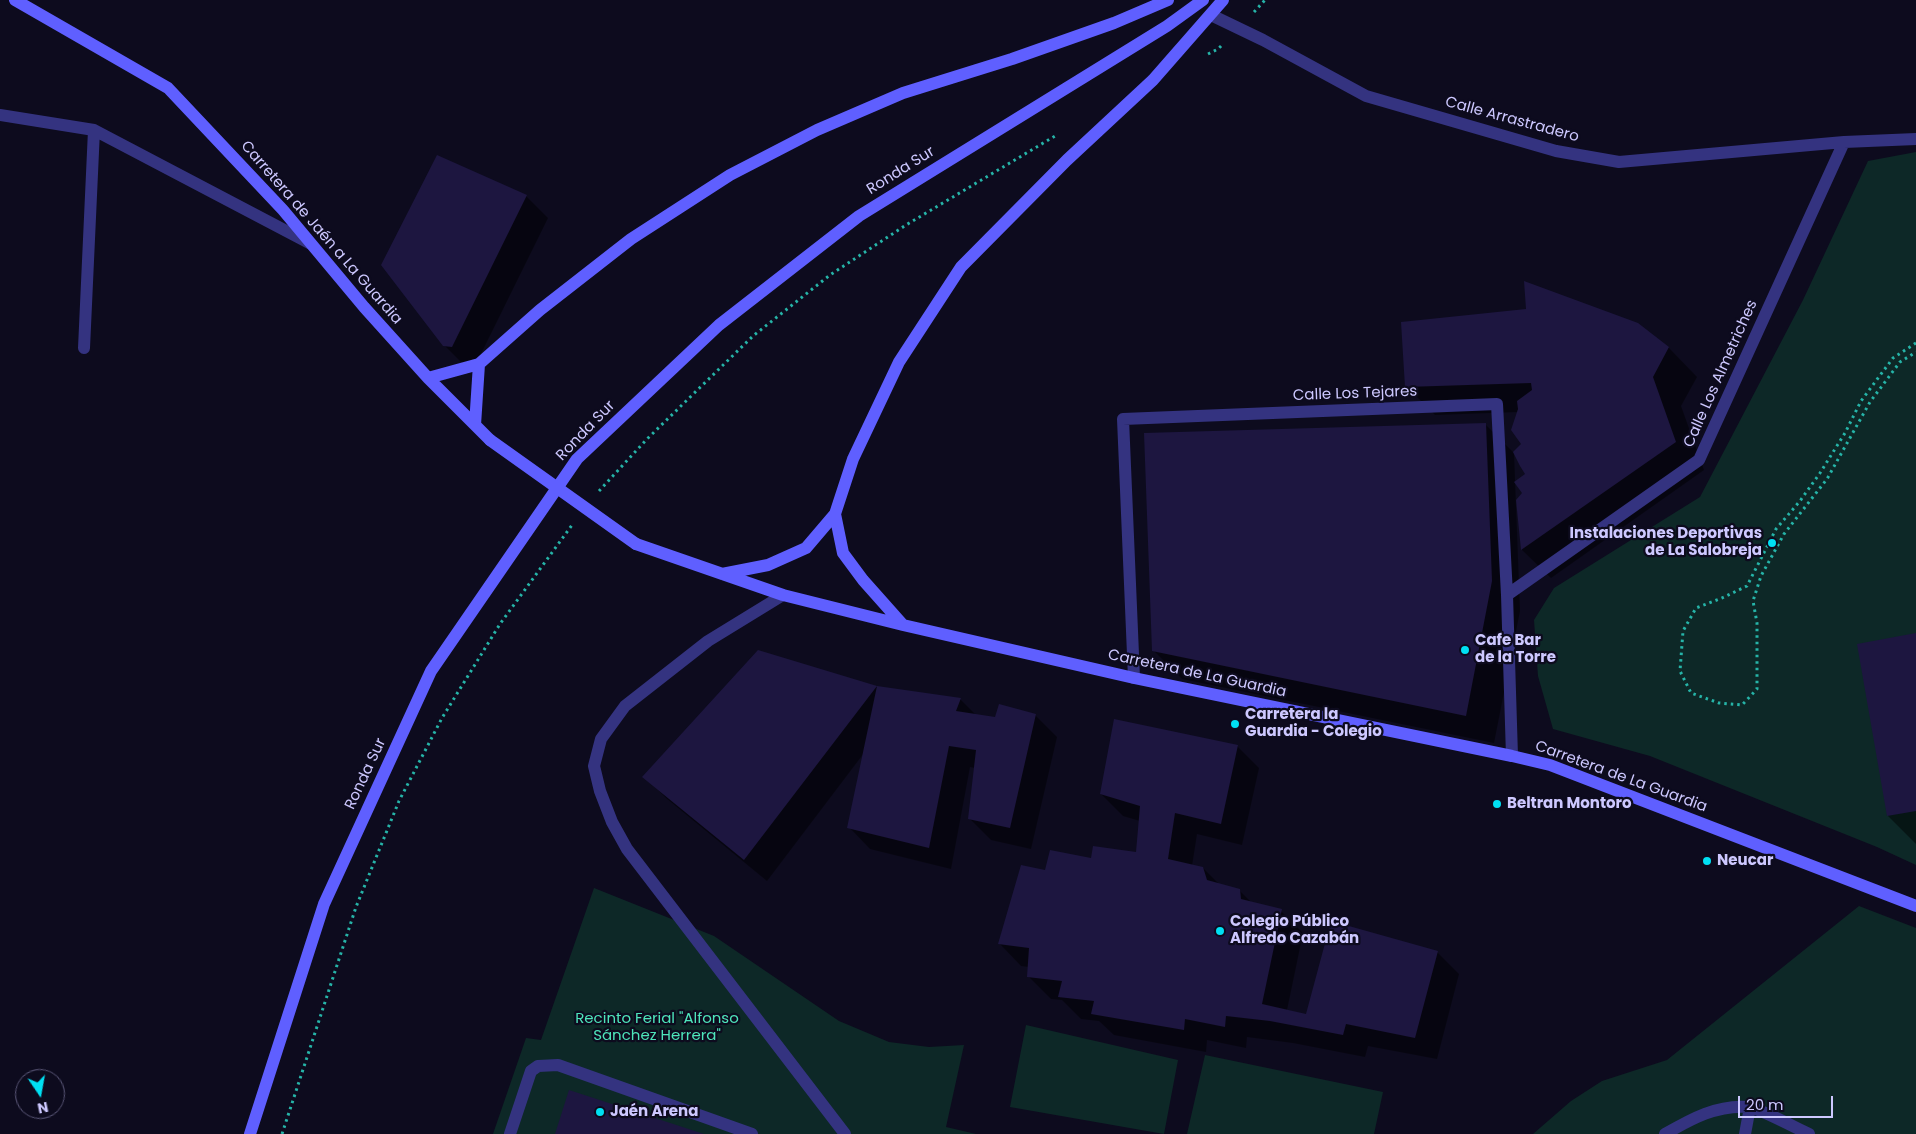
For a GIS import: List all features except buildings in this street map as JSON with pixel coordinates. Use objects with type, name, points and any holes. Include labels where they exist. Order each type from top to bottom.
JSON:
[{"type":"main road","name":"Carretera de Jaén a La Guardia","points":[[15,0],[168,88],[283,210],[364,308],[428,378],[490,440]]},
{"type":"main road","points":[[428,378],[479,364],[540,310],[631,240],[730,175],[817,130],[903,93],[1012,59],[1105,26],[1168,0]]},
{"type":"main road","name":"Ronda Sur","points":[[250,1134],[324,904],[431,671],[577,459],[718,325],[859,216],[1167,26],[1203,0]]},
{"type":"main road","points":[[720,575],[768,565],[806,548],[834,514],[853,459],[899,362],[961,267],[1067,160],[1153,80],[1223,0]]},
{"type":"main road","points":[[475,425],[479,364]]},
{"type":"main road","name":"Carretera de La Guardia","points":[[490,440],[636,544],[783,596],[1134,678],[1550,765],[1916,906]]},
{"type":"main road","points":[[834,514],[843,553],[863,580],[904,625]]},
{"type":"street","name":"Calle Arrastradero","points":[[1210,14],[1263,40],[1366,96],[1556,151],[1619,162],[1844,142],[1916,139]]},
{"type":"street","points":[[0,115],[94,130],[312,244]]},
{"type":"street","points":[[84,348],[94,130]]},
{"type":"street","name":"Calle Los Almetriches","points":[[1507,595],[1699,460],[1844,142]]},
{"type":"street","name":"Calle Los Tejares","points":[[1134,678],[1122,419],[1497,404],[1507,595],[1512,756]]},
{"type":"street","points":[[783,596],[708,641],[625,706],[601,739],[594,766],[600,792],[612,822],[627,849],[846,1134]]},
{"type":"street","points":[[510,1134],[530,1071],[538,1066],[558,1065],[752,1134]]},
{"type":"street","points":[[1745,1134],[1750,1107]]},
{"type":"street","points":[[1665,1134],[1692,1117],[1726,1108],[1750,1107],[1809,1134]]},
{"type":"path","points":[[597,493],[647,439],[753,336],[830,275],[906,225],[1055,136]]},
{"type":"path","points":[[1916,343],[1893,358],[1861,401],[1845,433],[1820,473],[1800,501],[1776,529],[1747,586],[1696,608],[1683,631],[1680,671],[1691,693],[1719,704],[1742,705],[1757,689],[1757,623],[1753,602],[1762,576],[1784,534],[1827,479],[1870,402],[1900,362],[1916,352]]},
{"type":"path","points":[[282,1134],[356,907],[399,801],[442,718],[500,624],[573,524]]},
{"type":"green space","name":"Instalaciones Deportivas de La Salobreja","points":[[1916,152],[1916,865],[1877,847],[1650,756],[1553,729],[1538,676],[1534,620],[1554,588],[1700,497],[1803,300],[1868,161]]},
{"type":"green space","name":"Recinto Ferial \"Alfonso Sánchez Herrera\"","points":[[594,888],[714,936],[839,1021],[889,1042],[929,1047],[964,1045],[946,1127],[976,1134],[493,1134],[526,1038],[541,1040]]},
{"type":"green space","points":[[1859,906],[1916,928],[1916,1134],[1533,1134],[1571,1101],[1602,1081],[1667,1060]]},
{"type":"green space","points":[[1026,1025],[1178,1060],[1164,1134],[1010,1107]]},
{"type":"green space","points":[[1205,1055],[1383,1092],[1374,1134],[1187,1134]]},
{"type":"place","name":"Instalaciones Deportivas de La Salobreja","points":[[1772,543]]},
{"type":"place","name":"Cafe Bar de la Torre","points":[[1465,650]]},
{"type":"place","name":"Carretera la Guardia - Colegio","points":[[1235,724]]},
{"type":"place","name":"Beltran Montoro","points":[[1497,804]]},
{"type":"place","name":"Neucar","points":[[1707,861]]},
{"type":"place","name":"Colegio Público Alfredo Cazabán","points":[[1220,931]]},
{"type":"place","name":"Jaén Arena","points":[[600,1112]]}]
